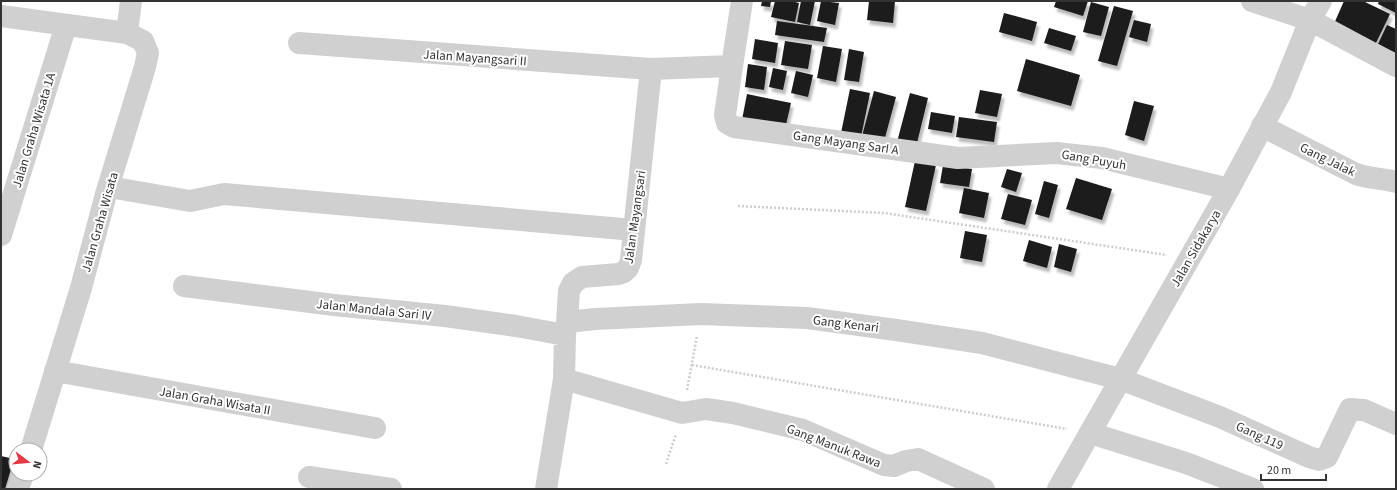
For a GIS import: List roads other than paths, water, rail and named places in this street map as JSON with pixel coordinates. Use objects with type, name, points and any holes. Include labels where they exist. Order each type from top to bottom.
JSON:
[{"type":"street","points":[[1,16],[127,32],[131,1]]},
{"type":"street","points":[[651,69],[732,66],[742,1]]},
{"type":"street","points":[[1252,1],[1310,20],[1396,66]]},
{"type":"street","name":"Jalan Sidakarya","points":[[1058,489],[1189,259],[1281,92],[1310,20],[1321,1]]},
{"type":"street","name":"Jalan Graha Wisata 1A","points":[[1,236],[66,25]]},
{"type":"street","name":"Jalan Graha Wisata","points":[[33,442],[81,288],[145,67],[148,53],[143,41],[127,32]]},
{"type":"street","name":"Jalan Mayangsari II","points":[[299,43],[651,69]]},
{"type":"street","name":"Gang Mayang SarI A","points":[[732,66],[725,115],[727,123],[734,127],[958,158]]},
{"type":"street","name":"Jalan Mayangsari","points":[[546,489],[564,379],[569,291],[573,282],[582,277],[618,274],[624,272],[628,268],[631,260],[651,69]]},
{"type":"street","name":"Gang Jalak","points":[[1262,126],[1356,174],[1368,178],[1396,182]]},
{"type":"street","name":"Gang Puyuh","points":[[958,158],[1056,153],[1102,158],[1228,189]]},
{"type":"street","points":[[109,187],[190,201],[224,194],[634,230]]},
{"type":"street","name":"Jalan Mandala Sari IV","points":[[184,286],[334,305],[446,316],[516,326],[566,329]]},
{"type":"street","name":"Gang Kenari","points":[[566,329],[594,319],[701,314],[807,318],[982,343],[1120,379]]},
{"type":"street","name":"Jalan Graha Wisata II","points":[[55,371],[375,428]]},
{"type":"street","name":"Gang Manuk Rawa","points":[[564,379],[682,413],[706,410],[733,413],[803,430],[884,465],[894,466],[906,461],[918,459],[984,489]]},
{"type":"street","name":"Gang 119","points":[[1120,379],[1220,417],[1309,457],[1320,460],[1327,457],[1350,409],[1364,410],[1396,424]]},
{"type":"street","points":[[1090,433],[1186,463],[1253,489]]},
{"type":"street","points":[[309,477],[391,489]]}]
